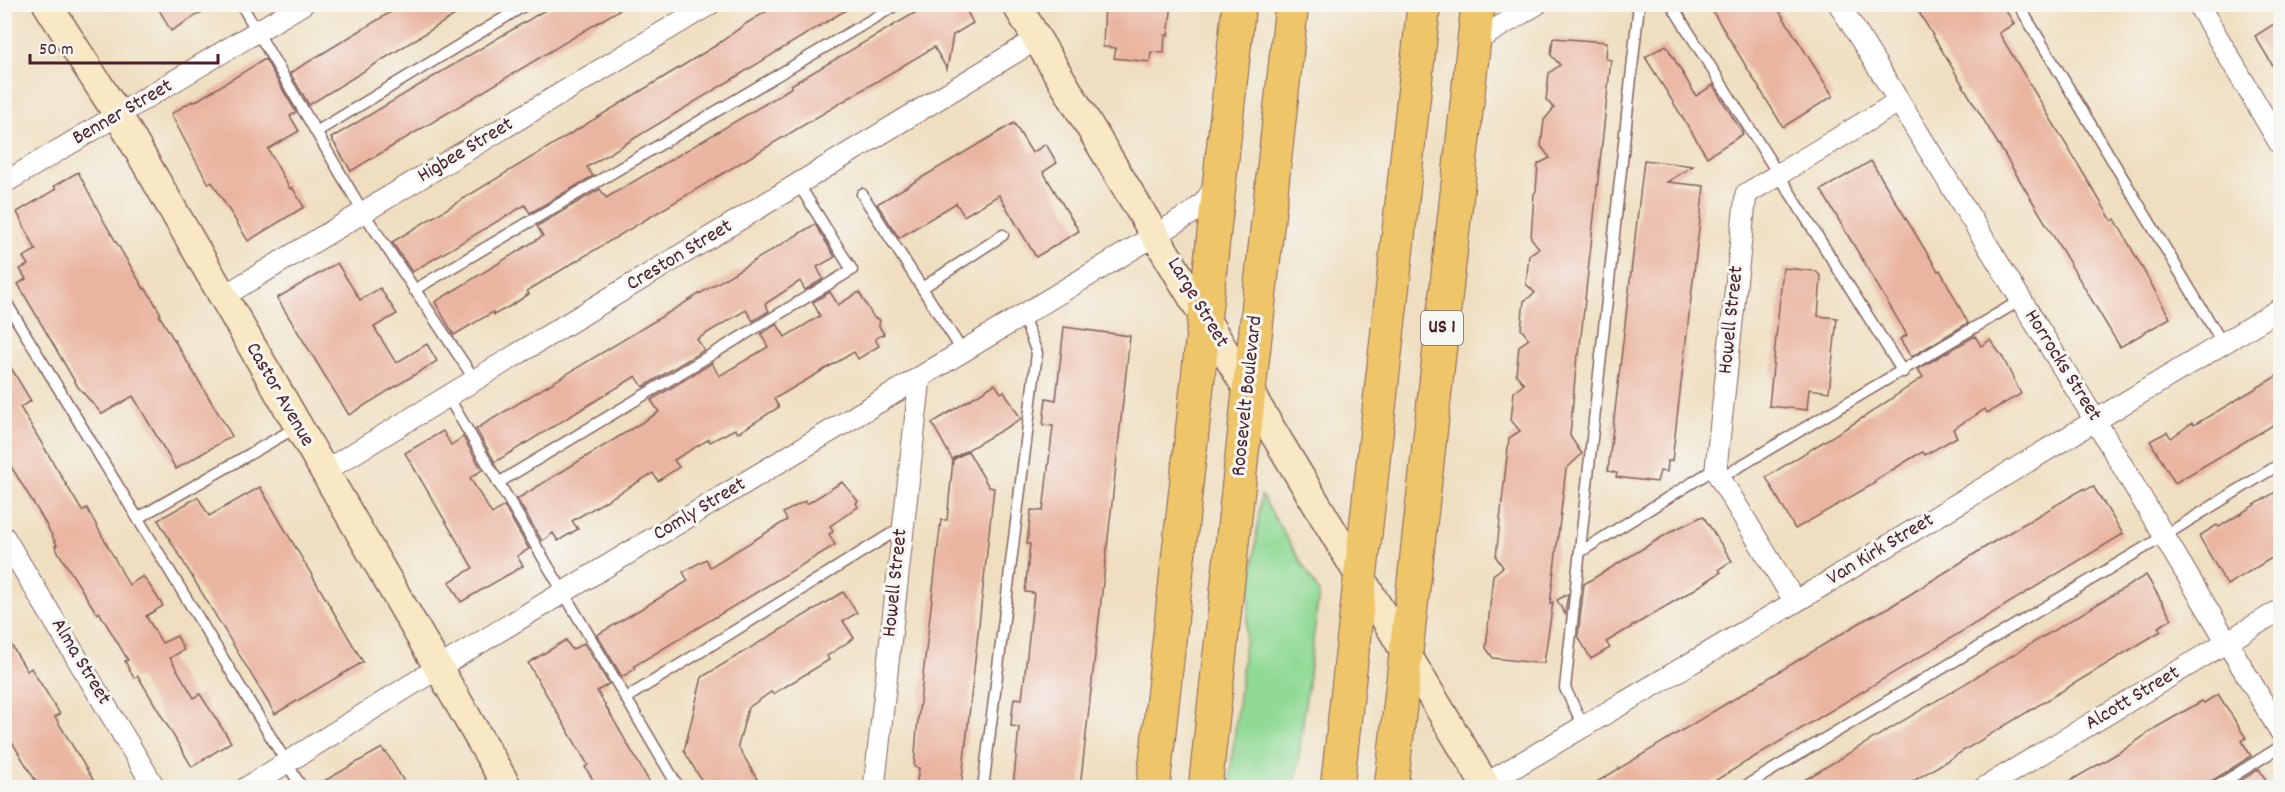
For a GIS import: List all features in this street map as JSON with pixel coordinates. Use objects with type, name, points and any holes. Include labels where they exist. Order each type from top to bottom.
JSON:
[{"type":"highway","points":[[1153,788],[1239,4]]},
{"type":"highway","name":"Roosevelt Boulevard","points":[[1205,788],[1292,4]]},
{"type":"highway","name":"US 1","points":[[1337,788],[1424,4]]},
{"type":"highway","name":"US 1","points":[[1391,788],[1478,4]]},
{"type":"street","name":"Castor Avenue","points":[[47,4],[118,115],[508,788]]},
{"type":"street","name":"Benner Street","points":[[4,183],[303,4]]},
{"type":"street","name":"Higbee Street","points":[[222,297],[711,4]]},
{"type":"street","name":"Large Street","points":[[1016,4],[1361,576],[1484,786]]},
{"type":"street","points":[[1474,42],[1537,4]]},
{"type":"street","name":"Horrocks Street","points":[[1839,4],[2096,420],[2280,731]]},
{"type":"street","points":[[2198,4],[2273,116],[2280,144]]},
{"type":"street","name":"Creston Street","points":[[323,472],[1037,39]]},
{"type":"street","name":"Howell Street","points":[[1718,473],[1746,194],[1898,102]]},
{"type":"street","name":"Comly Street","points":[[246,788],[563,592],[1156,235],[1203,204],[1220,178]]},
{"type":"street","name":"Van Kirk Street","points":[[1484,786],[1583,725],[1795,602],[2280,309]]},
{"type":"street","name":"Howell Street","points":[[874,788],[920,378]]},
{"type":"street","points":[[1718,473],[1795,602]]},
{"type":"street","name":"Alma Street","points":[[4,537],[155,788]]},
{"type":"street","name":"Alcott Street","points":[[1984,788],[2280,610]]},
{"type":"lane","points":[[241,4],[363,212],[475,380]]},
{"type":"lane","points":[[316,132],[527,4]]},
{"type":"lane","points":[[414,290],[898,4]]},
{"type":"lane","points":[[1583,725],[1565,688],[1639,4]]},
{"type":"lane","points":[[1671,4],[1903,372]]},
{"type":"lane","points":[[2018,4],[2223,344]]},
{"type":"lane","points":[[498,483],[852,270],[799,185]]},
{"type":"lane","points":[[862,194],[963,352]]},
{"type":"lane","points":[[922,288],[1003,235]]},
{"type":"lane","points":[[4,298],[302,788]]},
{"type":"lane","points":[[1580,552],[1718,473],[1903,372],[2021,300]]},
{"type":"lane","points":[[983,788],[1037,353],[1023,316]]},
{"type":"lane","points":[[448,397],[679,788]]},
{"type":"lane","points":[[138,518],[297,427]]},
{"type":"lane","points":[[1742,788],[2164,536],[2280,464]]},
{"type":"lane","points":[[626,698],[902,527]]},
{"type":"lane","points":[[2214,788],[2280,747]]},
{"type":"lane","points":[[4,783],[8,788]]},
{"type":"green space","points":[[1261,495],[1319,592],[1295,787],[1229,787]]},
{"type":"building","points":[[156,4],[215,4],[171,31]]},
{"type":"building","points":[[404,4],[473,4],[309,105],[290,73]]},
{"type":"building","points":[[555,4],[629,4],[351,171],[331,138]]},
{"type":"building","points":[[779,4],[856,4],[587,167],[593,176],[530,213],[525,205],[412,272],[392,242],[715,46]]},
{"type":"building","points":[[930,4],[963,4],[973,23],[953,35],[947,69],[934,47],[527,291],[529,294],[512,305],[494,315],[493,312],[454,335],[435,302],[543,236],[537,226],[600,189],[606,198],[775,98],[792,87],[791,85]]},
{"type":"building","points":[[1105,4],[1172,4],[1168,36],[1165,35],[1164,53],[1151,52],[1150,62],[1114,58],[1116,48],[1103,47]]},
{"type":"building","points":[[1708,4],[1775,4],[1833,96],[1783,127]]},
{"type":"building","points":[[1914,4],[2002,4],[2014,24],[1999,33],[2112,221],[2115,219],[2170,318],[2120,347]]},
{"type":"building","points":[[2280,20],[2280,78],[2255,36]]},
{"type":"building","points":[[1553,38],[1607,42],[1606,59],[1611,60],[1579,355],[1577,355],[1570,436],[1582,454],[1566,469],[1550,604],[1553,602],[1544,663],[1538,663],[1493,658],[1486,648],[1493,575],[1503,567],[1496,557],[1509,438],[1520,431],[1511,420],[1514,392],[1524,384],[1516,374],[1519,346],[1529,339],[1521,329],[1524,301],[1535,293],[1526,284],[1529,255],[1539,248],[1531,238],[1534,194],[1538,164],[1550,158],[1541,146],[1544,120],[1554,108],[1546,100],[1549,73],[1560,65],[1551,55]]},
{"type":"building","points":[[1666,45],[1696,96],[1713,85],[1743,134],[1707,157],[1645,57]]},
{"type":"building","points":[[265,59],[296,112],[290,116],[299,131],[268,149],[290,189],[292,187],[304,207],[248,241],[212,182],[209,184],[171,114]]},
{"type":"building","points":[[1014,123],[1032,153],[1046,144],[1057,163],[1043,172],[1079,231],[1036,257],[999,195],[964,216],[956,203],[899,238],[877,204]]},
{"type":"building","points":[[1644,160],[1693,166],[1667,182],[1704,186],[1672,461],[1668,461],[1667,472],[1660,471],[1657,482],[1616,477],[1617,473],[1608,471]]},
{"type":"building","points":[[1871,161],[1938,271],[1940,270],[1968,323],[1911,357],[1900,339],[1907,335],[1821,190]]},
{"type":"building","points":[[78,172],[106,225],[144,289],[150,295],[161,314],[159,315],[232,436],[176,469],[133,396],[102,414],[78,387],[18,284],[26,279],[20,269],[28,265],[23,257],[36,250],[17,212],[56,189],[54,186]]},
{"type":"building","points":[[815,224],[835,257],[817,267],[823,279],[805,290],[800,281],[765,304],[769,311],[753,321],[746,310],[697,339],[704,350],[643,387],[636,376],[495,462],[476,429]]},
{"type":"building","points":[[337,263],[360,300],[380,288],[397,314],[374,327],[396,363],[427,344],[437,361],[349,415],[277,298]]},
{"type":"building","points":[[1783,268],[1816,271],[1821,277],[1818,316],[1837,318],[1829,392],[1809,389],[1807,410],[1769,406]]},
{"type":"building","points":[[830,292],[838,305],[859,292],[874,318],[880,320],[879,326],[884,334],[875,339],[879,346],[858,359],[854,352],[774,399],[779,407],[738,433],[735,429],[710,442],[709,439],[674,460],[679,467],[658,481],[653,473],[572,521],[578,529],[558,541],[553,533],[542,541],[517,499],[659,412],[651,400],[712,363],[719,376],[768,347],[761,334],[777,324],[785,337],[820,316],[813,302]]},
{"type":"building","points":[[1064,327],[1130,336],[1112,503],[1080,788],[1013,788],[1019,727],[1011,726],[1012,713],[1014,698],[1022,699],[1034,593],[1025,592],[1030,544],[1027,544],[1031,510],[1043,511],[1053,426],[1043,425],[1046,398],[1056,400]]},
{"type":"building","points":[[1975,336],[1981,346],[1990,340],[2002,356],[2021,394],[1987,413],[1985,409],[1953,429],[1957,437],[1925,455],[1923,452],[1915,456],[1874,481],[1875,483],[1795,529],[1766,477],[1864,417],[1923,377],[1918,369]]},
{"type":"building","points":[[4,356],[31,401],[20,407],[82,511],[87,508],[129,585],[143,576],[163,606],[146,616],[162,643],[177,636],[184,650],[170,658],[194,698],[200,694],[231,742],[192,767],[138,676],[134,678],[125,661],[128,660],[99,612],[97,614],[58,552],[55,546],[57,545],[42,517],[4,455]]},
{"type":"building","points":[[2280,374],[2280,421],[2175,483],[2150,441],[2167,432],[2171,438],[2192,423],[2194,425]]},
{"type":"building","points":[[995,384],[1001,393],[1004,391],[1021,419],[952,459],[932,423]]},
{"type":"building","points":[[443,431],[451,445],[463,437],[482,470],[470,478],[492,514],[504,506],[529,549],[517,556],[523,566],[461,602],[449,582],[473,568],[405,453]]},
{"type":"building","points":[[968,451],[989,487],[994,488],[961,788],[916,788],[919,768],[914,767],[917,728],[941,520],[947,520],[953,460]]},
{"type":"building","points":[[842,482],[858,501],[856,503],[858,507],[830,526],[833,532],[829,534],[835,545],[634,666],[635,669],[622,677],[597,635],[688,581],[683,572],[706,559],[710,567],[787,520],[783,513],[805,501],[807,504]]},
{"type":"building","points":[[2093,486],[2123,534],[1703,788],[1587,788],[1866,619],[1890,607],[1995,541],[2085,488],[2086,490]]},
{"type":"building","points":[[260,487],[363,662],[275,714],[158,520],[198,497],[209,516]]},
{"type":"building","points":[[2280,489],[2280,553],[2227,585],[2199,536],[2217,525],[2219,527]]},
{"type":"building","points":[[1703,516],[1732,561],[1719,569],[1721,572],[1695,589],[1606,642],[1610,648],[1591,659],[1578,636],[1584,584],[1672,531]]},
{"type":"building","points":[[2146,575],[2172,619],[2158,627],[2161,631],[1902,788],[1791,788]]},
{"type":"building","points":[[843,592],[857,613],[843,621],[854,638],[827,656],[829,660],[773,694],[771,692],[748,708],[738,746],[762,788],[706,788],[684,751],[702,677]]},
{"type":"building","points":[[1568,594],[1565,614],[1557,600]]},
{"type":"building","points":[[4,633],[27,671],[31,668],[60,714],[55,717],[98,788],[40,788],[4,729]]},
{"type":"building","points":[[566,640],[572,650],[584,643],[609,684],[597,691],[653,788],[598,788],[585,767],[588,765],[528,663]]},
{"type":"building","points":[[2218,694],[2246,738],[2242,741],[2251,756],[2210,782],[2207,788],[2058,788],[2125,749],[2157,727]]},
{"type":"building","points":[[382,748],[408,788],[312,788]]},
{"type":"building","points":[[2259,769],[2271,788],[2229,788]]}]
